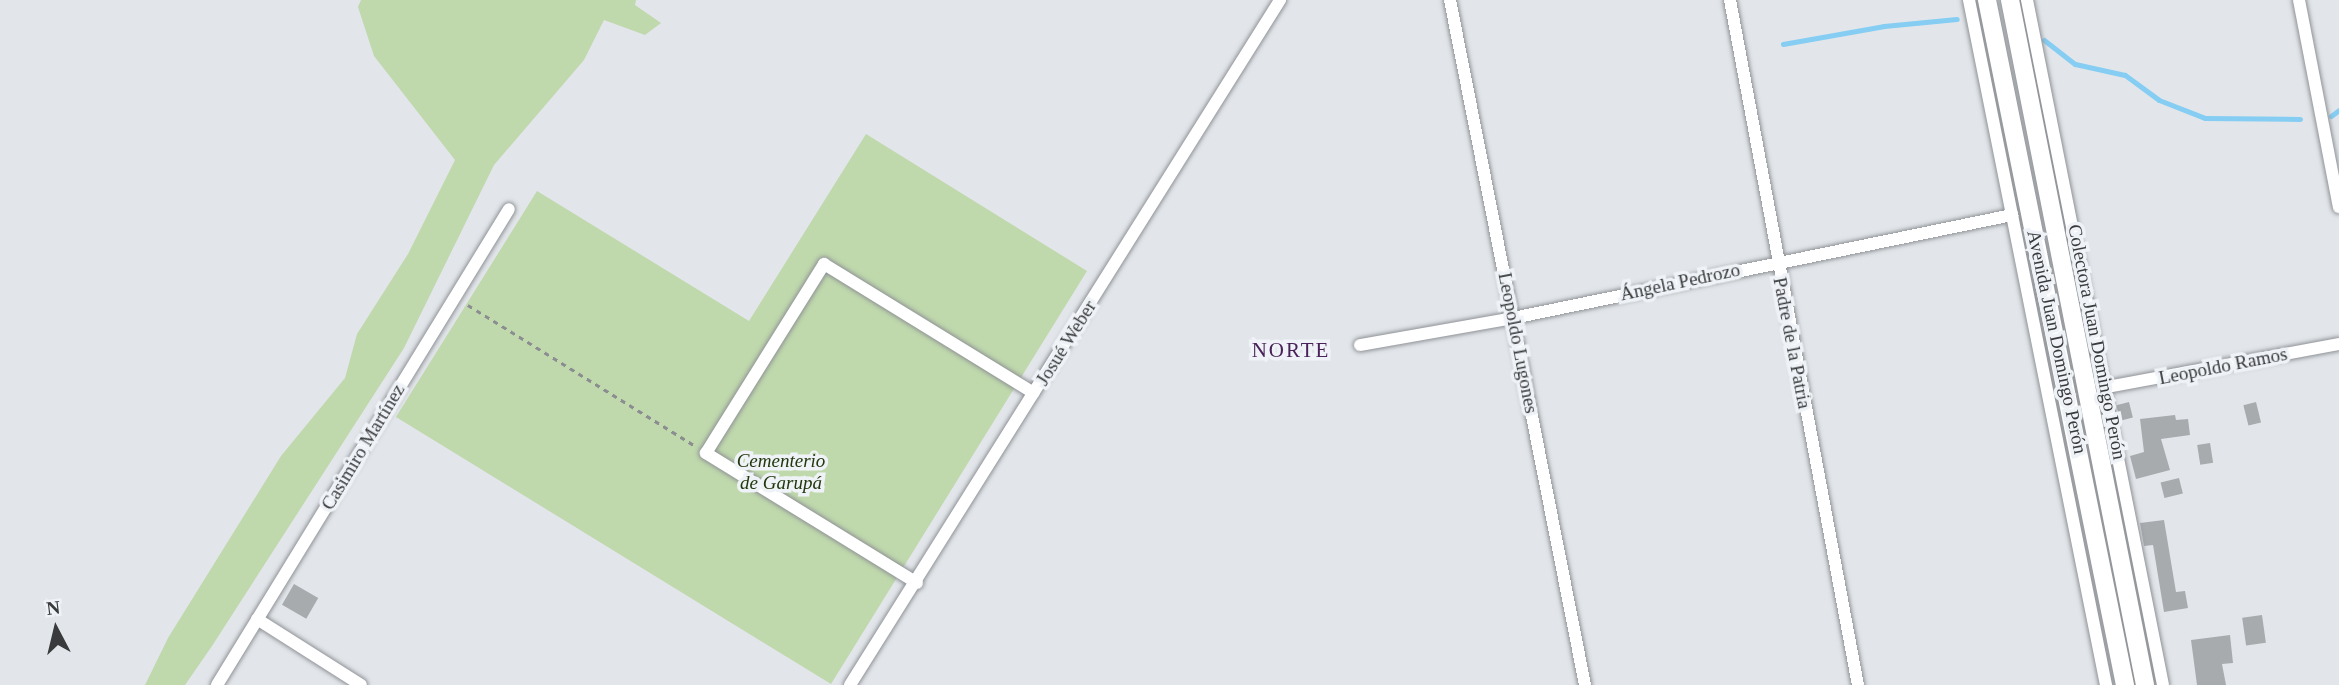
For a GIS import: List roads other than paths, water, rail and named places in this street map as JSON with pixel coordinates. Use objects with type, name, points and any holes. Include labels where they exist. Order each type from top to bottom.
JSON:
[{"type":"main road","name":"Avenida Juan Domingo Perón","points":[[1987,0],[2125,685]]},
{"type":"main road","name":"Avenida Juan Domingo Perón","points":[[2010,0],[2145,685]]},
{"type":"street","name":"Josué Weber","points":[[850,685],[917,583],[1280,0]]},
{"type":"street","name":"Leopoldo Lugones","points":[[1450,0],[1585,685]]},
{"type":"street","name":"Padre de la Patria","points":[[1730,0],[1776,260],[1858,685]]},
{"type":"street","points":[[1969,0],[2106,685]]},
{"type":"street","name":"Colectora Juan Domingo Perón","points":[[2027,0],[2107,387],[2163,685]]},
{"type":"street","points":[[2299,0],[2339,207]]},
{"type":"street","name":"Casimiro Martínez","points":[[217,685],[509,209]]},
{"type":"street","name":"Ángela Pedrozo","points":[[1360,345],[1513,318],[1776,260],[2012,215]]},
{"type":"street","points":[[917,583],[706,453],[824,264],[1034,393]]},
{"type":"street","name":"Leopoldo Ramos","points":[[2107,387],[2339,344]]},
{"type":"street","points":[[257,618],[361,685]]},
{"type":"waterway","points":[[1783,44],[1884,26],[1957,19]]},
{"type":"waterway","points":[[2044,40],[2075,64],[2125,75],[2159,100],[2205,118],[2300,119]]},
{"type":"waterway","points":[[2331,116],[2339,110]]},
{"type":"district","name":"NORTE","points":[[1291,350]]},
{"type":"park label","name":"Cementerio de Garupá","points":[[781,472]]}]
